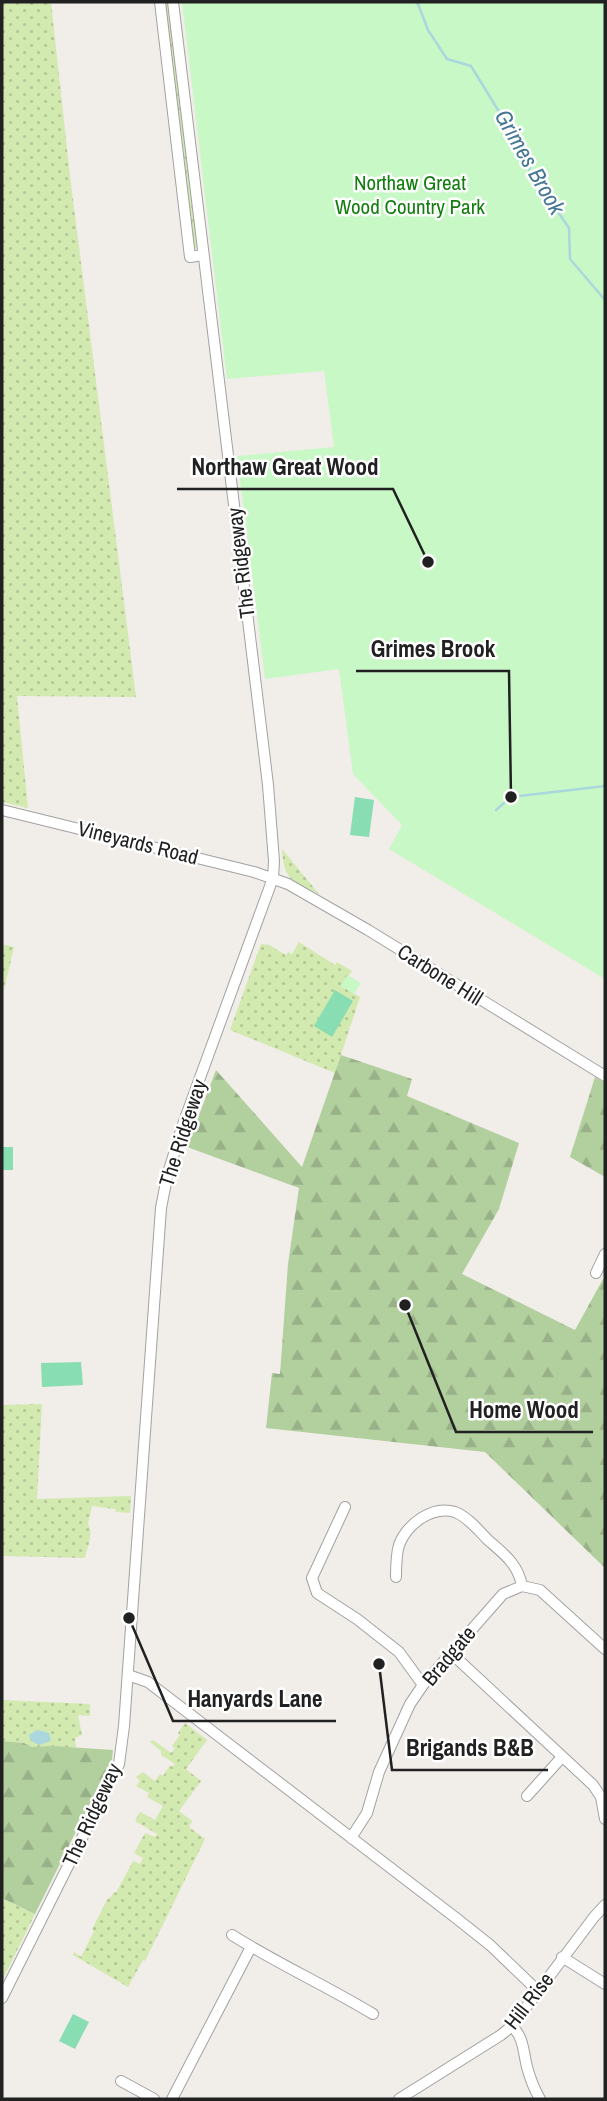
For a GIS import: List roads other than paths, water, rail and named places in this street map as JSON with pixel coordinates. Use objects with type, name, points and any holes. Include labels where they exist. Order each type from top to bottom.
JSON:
[{"type":"street","points":[[160,2],[190,257],[203,255]]},
{"type":"street","name":"The Ridgeway","points":[[2,1998],[118,1764],[123,1742],[157,1247],[165,1187],[182,1127],[273,878],[268,785],[173,2]]},
{"type":"street","name":"Vineyards Road","points":[[2,810],[273,878]]},
{"type":"street","name":"Carbone Hill","points":[[273,878],[368,930],[605,1076]]},
{"type":"street","points":[[596,1273],[605,1254]]},
{"type":"street","points":[[345,1507],[312,1578],[314,1588],[317,1593],[357,1619],[399,1652],[423,1685]]},
{"type":"street","points":[[396,1577],[397,1555],[405,1535],[417,1521],[426,1515],[442,1511],[459,1514],[515,1564],[522,1586],[533,1587],[546,1595],[605,1649]]},
{"type":"street","name":"Bradgate","points":[[351,1838],[367,1813],[379,1772],[402,1720],[423,1685],[503,1594],[522,1586]]},
{"type":"street","points":[[451,1653],[598,1791],[605,1819]]},
{"type":"street","points":[[128,1675],[148,1682],[490,1945],[538,1991]]},
{"type":"street","points":[[527,1796],[562,1756]]},
{"type":"street","name":"Hill Rise","points":[[399,2099],[512,2026],[562,1957],[605,1905]]},
{"type":"street","points":[[232,1935],[275,1962],[321,1983],[373,2014]]},
{"type":"street","points":[[172,2099],[251,1947]]},
{"type":"street","points":[[562,1957],[605,1984]]},
{"type":"street","points":[[512,2026],[523,2043],[527,2068],[540,2099]]},
{"type":"street","points":[[121,2081],[154,2099]]},
{"type":"water","points":[[37,1730],[49,1733],[51,1741],[39,1745],[31,1741],[29,1735]]},
{"type":"waterway","name":"Grimes Brook","points":[[415,2],[428,30],[447,59],[471,66],[514,136],[533,159],[529,170],[569,228],[570,259],[605,300]]},
{"type":"waterway","name":"Grimes Brook","points":[[496,810],[511,797],[605,786]]},
{"type":"place","name":"Northaw Great Wood","points":[[428,562]]},
{"type":"place","name":"Grimes Brook","points":[[511,797]]},
{"type":"place","name":"Home Wood","points":[[405,1305]]},
{"type":"place","name":"Hanyards Lane","points":[[129,1618]]},
{"type":"place","name":"Brigands B&B","points":[[379,1664]]},
{"type":"park label","name":"Northaw Great Wood Country Park","points":[[410,195]]}]
